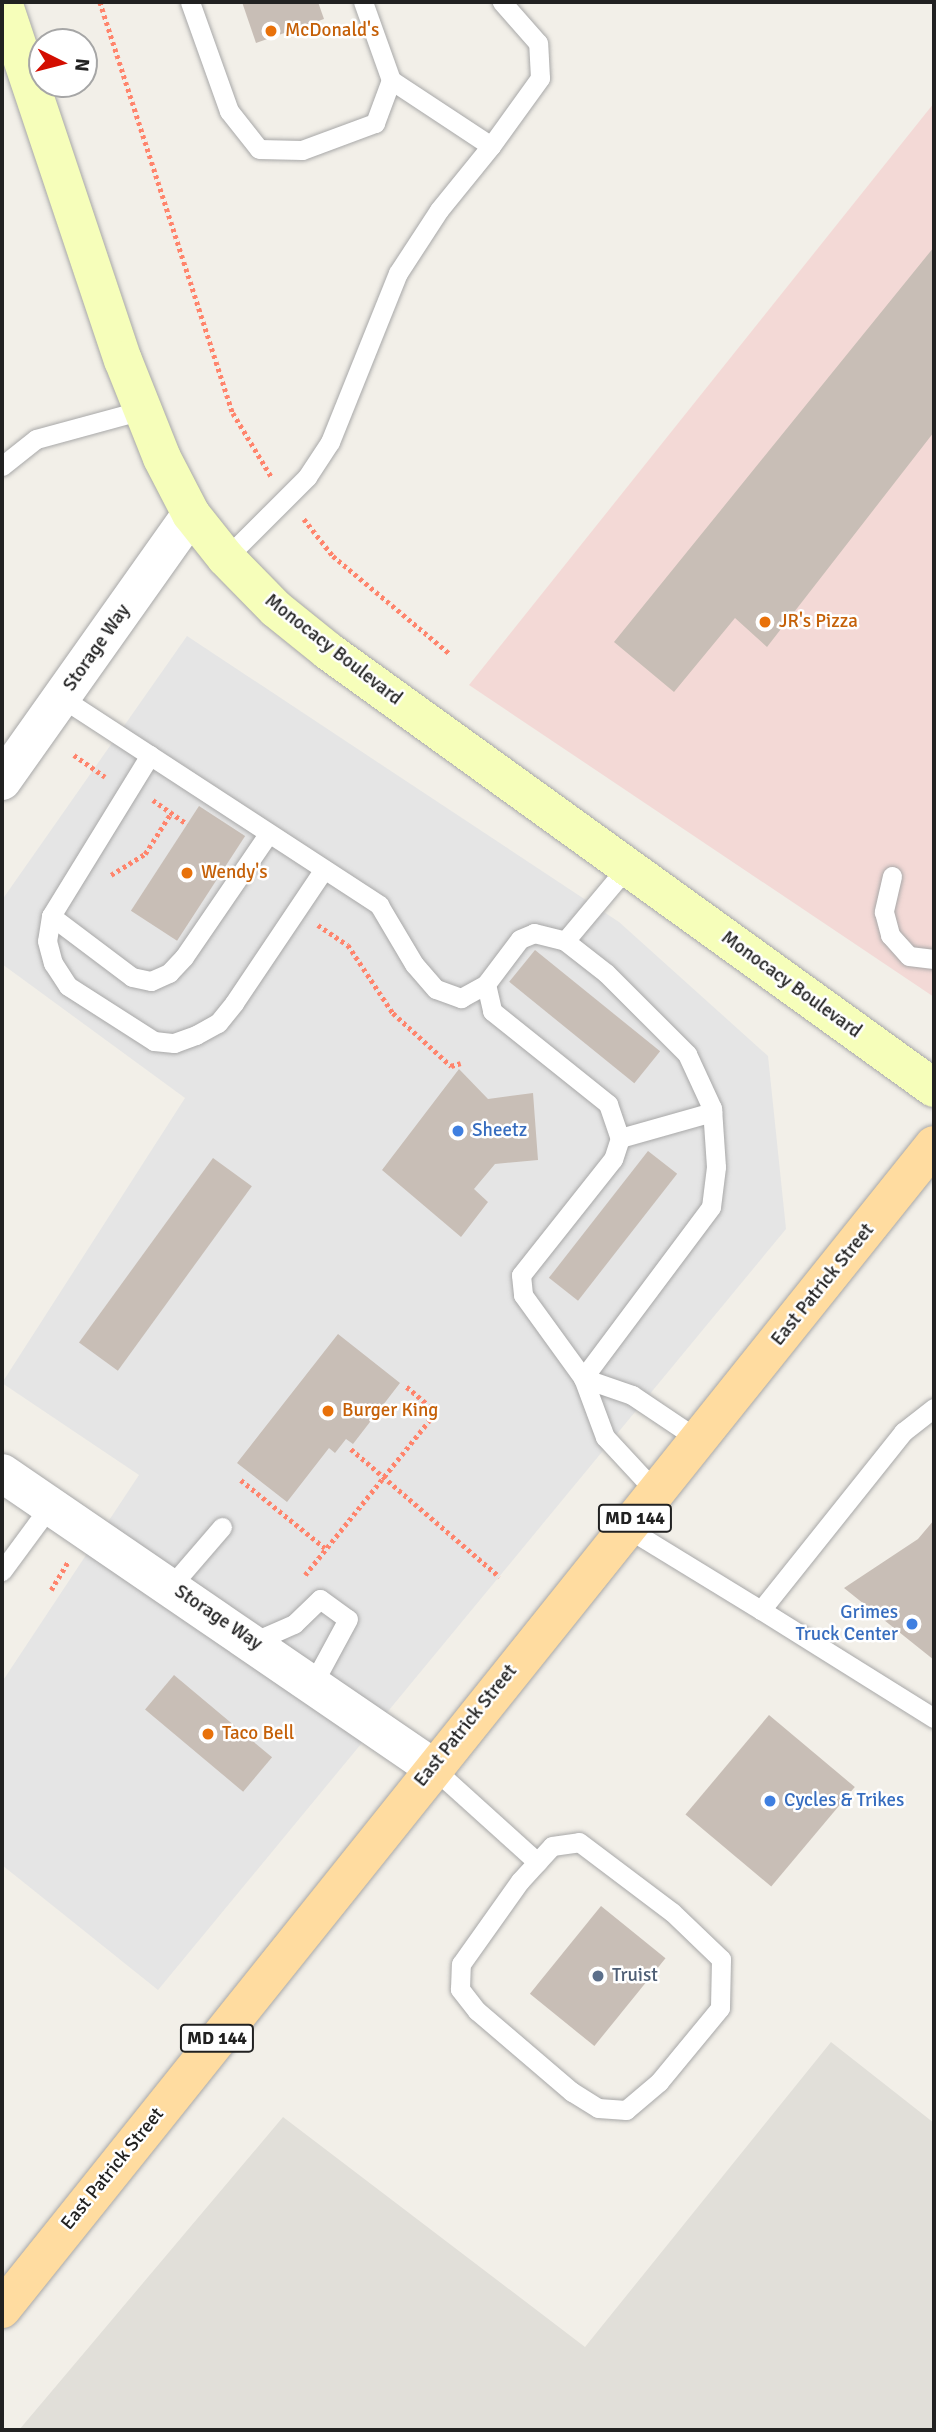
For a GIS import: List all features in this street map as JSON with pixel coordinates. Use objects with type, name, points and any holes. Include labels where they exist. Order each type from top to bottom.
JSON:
[{"type":"main road","name":"Monocacy Boulevard","points":[[3,2],[143,410],[191,514],[226,558],[328,651],[934,1088]]},
{"type":"main road","name":"East Patrick Street","points":[[2,2309],[432,1767],[699,1440],[934,1145]]},
{"type":"street","name":"Storage Way","points":[[2,781],[191,514]]},
{"type":"street","name":"Storage Way","points":[[2,1473],[314,1682],[432,1767]]},
{"type":"lane","points":[[190,2],[229,111],[259,149],[302,150],[375,123],[391,80]]},
{"type":"lane","points":[[363,2],[391,80],[491,146]]},
{"type":"lane","points":[[226,558],[307,477],[330,442],[398,273],[439,210],[491,146],[540,78],[538,43],[502,2]]},
{"type":"lane","points":[[2,466],[36,439],[143,410]]},
{"type":"lane","points":[[62,698],[379,905],[414,964],[436,989],[461,998],[485,984],[520,939],[534,933],[565,941],[606,973],[687,1054],[712,1112],[716,1167],[712,1207],[583,1378]]},
{"type":"lane","points":[[150,755],[51,916],[47,941],[53,963],[68,986],[154,1041],[174,1043],[218,1024],[324,869]]},
{"type":"lane","points":[[51,916],[132,977],[151,981],[169,973],[184,957],[269,833]]},
{"type":"lane","points":[[565,941],[627,867]]},
{"type":"lane","points":[[892,876],[884,912],[890,935],[909,956],[934,960]]},
{"type":"lane","points":[[485,984],[492,1011],[608,1104],[620,1138],[613,1158],[522,1275],[523,1295],[583,1378],[605,1437],[656,1492]]},
{"type":"lane","points":[[620,1138],[712,1112]]},
{"type":"lane","points":[[583,1378],[632,1395],[699,1440]]},
{"type":"lane","points":[[761,1610],[903,1432],[934,1408]]},
{"type":"lane","points":[[2,1571],[50,1506]]},
{"type":"lane","points":[[171,1587],[222,1527]]},
{"type":"lane","points":[[627,1528],[934,1718]]},
{"type":"lane","points":[[253,1642],[294,1624],[320,1599],[348,1619],[314,1682]]},
{"type":"lane","points":[[432,1767],[537,1862]]},
{"type":"lane","points":[[579,1842],[672,1912],[721,1959],[720,2008],[659,2082],[625,2109],[598,2108],[572,2092],[477,2011],[460,1989],[461,1964],[478,1933],[537,1862],[552,1846],[579,1842]]},
{"type":"path","points":[[100,2],[233,413],[256,457],[333,556],[449,653]]},
{"type":"path","points":[[111,875],[145,854],[171,813]]},
{"type":"path","points":[[298,907],[348,945],[393,1013],[451,1066],[461,1063]]},
{"type":"path","points":[[299,1583],[436,1412],[406,1387]]},
{"type":"path","points":[[351,1449],[500,1577]]},
{"type":"path","points":[[241,1480],[325,1548]]},
{"type":"shaded area","points":[[934,103],[934,997],[469,685]]},
{"type":"shaded area","points":[[187,636],[619,922],[768,1056],[786,1229],[158,1990],[2,1865],[2,1682],[139,1475],[2,1383],[185,1098],[2,964],[2,900]]},
{"type":"shaded area","points":[[831,2042],[934,2123],[934,2430],[19,2430],[283,2117],[585,2347]]},
{"type":"building","name":"McDonald's","points":[[242,2],[318,2],[324,19],[256,43]]},
{"type":"building","points":[[934,247],[934,432],[767,647],[735,618],[674,692],[614,642]]},
{"type":"building","name":"Wendy's","points":[[199,806],[245,836],[177,941],[131,911]]},
{"type":"building","points":[[535,950],[660,1051],[634,1083],[509,982]]},
{"type":"building","name":"Sheetz","points":[[459,1069],[488,1099],[533,1093],[538,1160],[495,1164],[474,1189],[488,1202],[461,1237],[382,1170]]},
{"type":"building","points":[[648,1151],[677,1174],[578,1301],[549,1278]]},
{"type":"building","points":[[213,1158],[252,1186],[118,1371],[79,1342]]},
{"type":"building","name":"Burger King","points":[[338,1334],[400,1383],[353,1444],[346,1439],[335,1453],[329,1448],[287,1502],[237,1463]]},
{"type":"building","name":"Grimes Truck Center","points":[[934,1520],[934,1660],[844,1588],[918,1539]]},
{"type":"building","name":"Taco Bell","points":[[174,1675],[272,1757],[243,1792],[145,1709]]},
{"type":"building","name":"Cycles & Trikes","points":[[769,1715],[855,1787],[771,1887],[685,1815]]},
{"type":"building","name":"Truist","points":[[601,1906],[666,1958],[594,2046],[530,1994]]},
{"type":"place","name":"McDonald's","points":[[271,31]]},
{"type":"place","name":"JR's Pizza","points":[[765,622]]},
{"type":"place","name":"Wendy's","points":[[187,873]]},
{"type":"place","name":"Sheetz","points":[[458,1131]]},
{"type":"place","name":"Burger King","points":[[328,1411]]},
{"type":"place","name":"Grimes Truck Center","points":[[912,1624]]},
{"type":"place","name":"Taco Bell","points":[[208,1734]]},
{"type":"place","name":"Cycles & Trikes","points":[[770,1801]]},
{"type":"place","name":"Truist","points":[[598,1976]]}]
